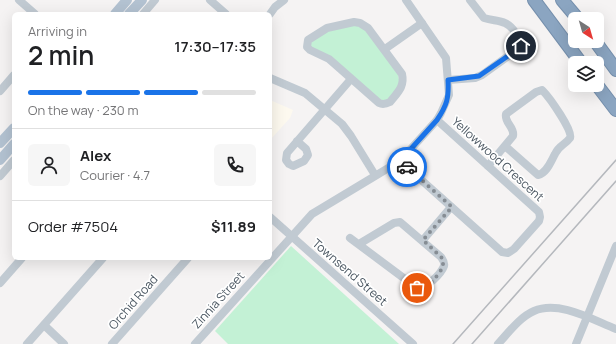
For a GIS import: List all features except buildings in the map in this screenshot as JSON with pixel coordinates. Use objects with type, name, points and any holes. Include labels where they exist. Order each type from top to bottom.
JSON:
[{"type":"highway","points":[[534,0],[576,56]]},
{"type":"highway","points":[[562,0],[572,12]]},
{"type":"highway","points":[[600,48],[616,70]]},
{"type":"highway","points":[[602,92],[616,110]]},
{"type":"main road","points":[[117,12],[127,0]]},
{"type":"main road","points":[[131,12],[142,0]]},
{"type":"main road","points":[[0,143],[12,130]]},
{"type":"main road","points":[[0,160],[12,146]]},
{"type":"street","points":[[19,0],[33,12]]},
{"type":"street","points":[[145,12],[154,0]]},
{"type":"street","points":[[210,0],[224,12]]},
{"type":"street","points":[[271,12],[284,0]]},
{"type":"street","name":"Zinnia Street","points":[[272,257],[312,214],[400,161],[437,120],[448,99],[446,58],[406,0]]},
{"type":"street","points":[[448,80],[479,76],[518,49],[522,44],[521,40],[511,26],[484,18],[470,0]]},
{"type":"street","points":[[354,22],[360,23],[368,28],[402,74],[403,78],[400,90],[390,102],[384,104],[379,103],[351,79],[329,59],[310,50],[308,47],[308,40],[327,28],[354,22]]},
{"type":"street","points":[[384,49],[422,23]]},
{"type":"street","points":[[0,91],[12,76]]},
{"type":"street","points":[[272,79],[305,93],[342,124],[375,176]]},
{"type":"street","points":[[297,141],[351,79]]},
{"type":"street","name":"Yellowwood Crescent","points":[[488,166],[514,134],[512,128],[505,119],[506,114],[536,92],[542,90],[544,91],[568,126],[571,134],[570,138],[559,147],[543,173],[538,175],[505,146]]},
{"type":"street","name":"Yellowwood Crescent","points":[[400,161],[502,252],[508,253],[514,249],[539,221],[540,214],[437,120]]},
{"type":"street","points":[[0,176],[12,162]]},
{"type":"street","points":[[423,240],[452,207]]},
{"type":"street","name":"Townsend Street","points":[[272,220],[413,344]]},
{"type":"street","points":[[350,238],[415,287],[420,289],[428,286],[444,264],[441,257],[423,240],[399,222],[394,223],[359,244]]},
{"type":"street","points":[[576,344],[616,246]]},
{"type":"street","points":[[0,283],[20,260]]},
{"type":"street","points":[[27,344],[101,260]]},
{"type":"street","name":"Orchid Road","points":[[112,344],[186,260]]},
{"type":"street","name":"Zinnia Street","points":[[194,344],[269,260]]},
{"type":"street","points":[[498,344],[515,325],[534,311],[544,308],[569,310],[616,329]]},
{"type":"street","points":[[44,325],[64,344]]},
{"type":"shaded area","points":[[272,101],[293,110],[290,118],[272,138]]},
{"type":"green space","points":[[351,25],[364,27],[398,73],[400,86],[384,103],[312,49],[309,43],[325,31]]},
{"type":"green space","points":[[291,246],[399,344],[228,344],[215,331]]},
{"type":"railway","points":[[453,344],[616,160]]},
{"type":"railway","points":[[472,344],[616,181]]},
{"type":"way so far","points":[[407,167],[452,207],[423,240],[443,259],[443,267],[428,286],[420,289],[417,288]]},
{"type":"route","points":[[407,167],[400,161],[437,120],[448,99],[448,80],[475,78],[482,75],[521,46]]}]
